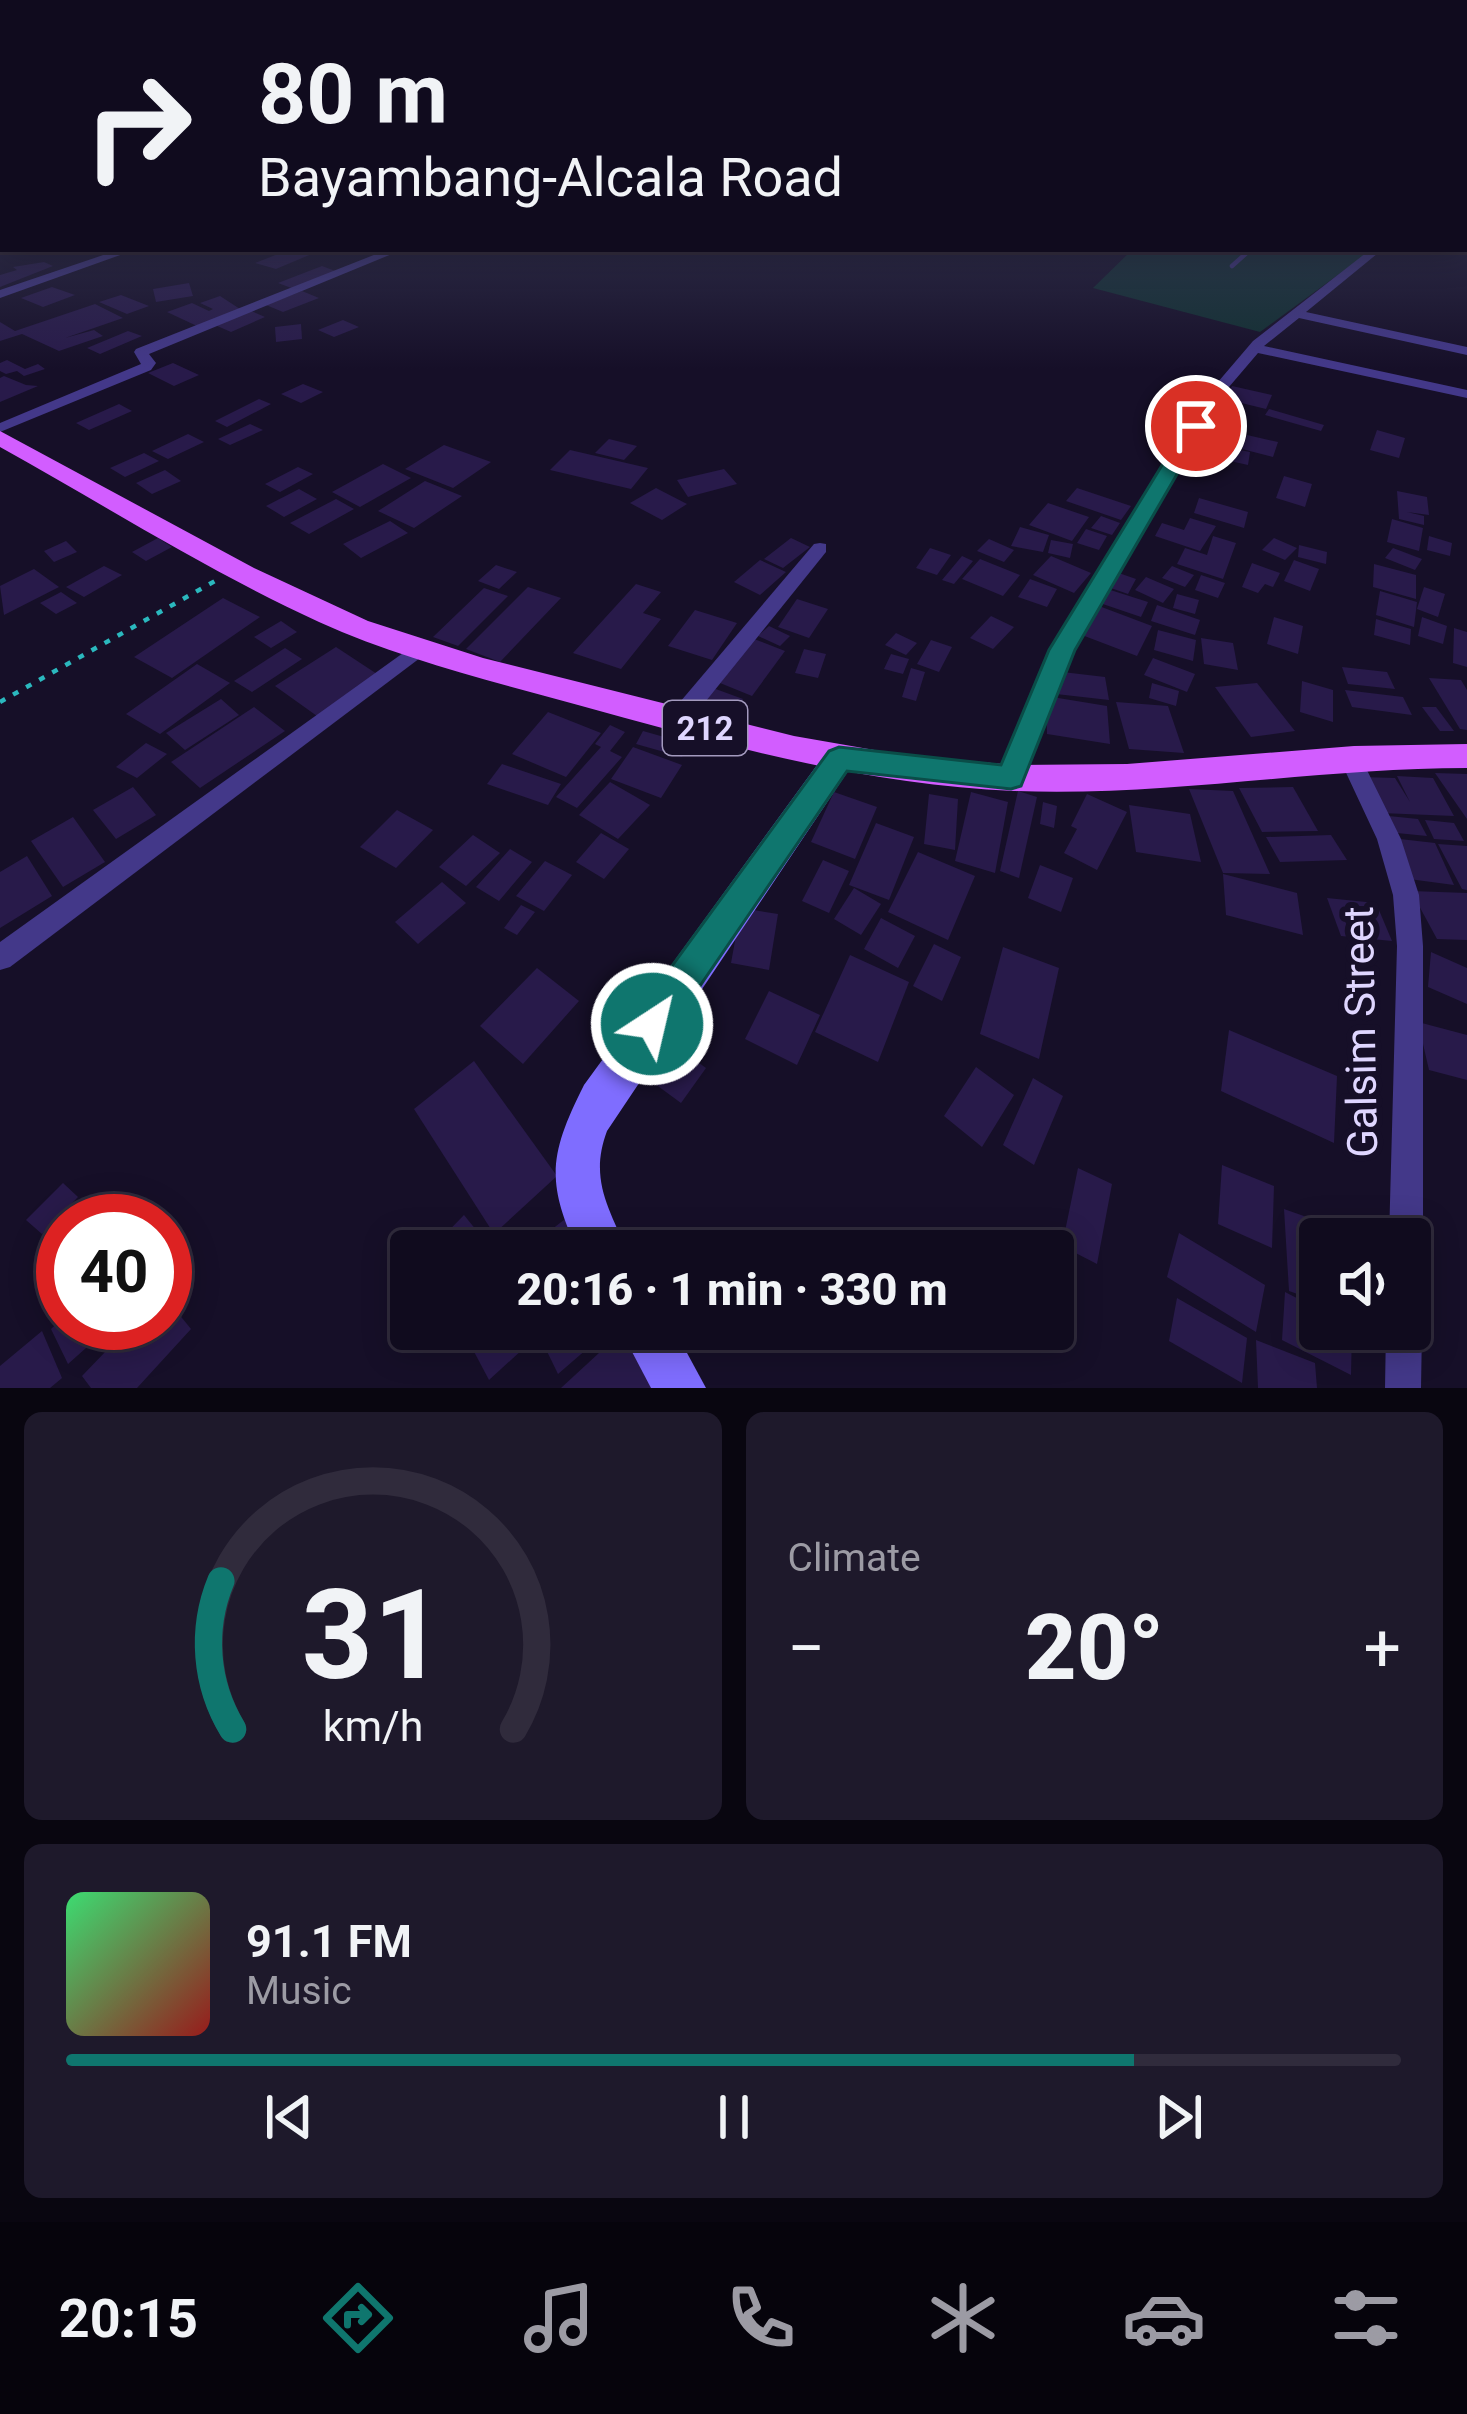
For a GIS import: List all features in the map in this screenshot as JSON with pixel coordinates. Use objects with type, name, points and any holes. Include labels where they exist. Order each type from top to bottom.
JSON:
[{"type":"main road","name":"212","points":[[0,439],[236,570],[329,616],[417,650],[677,721],[839,759],[1011,778],[1072,779],[1467,756]]},
{"type":"street","points":[[0,294],[124,252]]},
{"type":"street","points":[[0,428],[146,367],[149,363],[141,352],[391,252]]},
{"type":"street","points":[[1011,778],[1062,650],[1217,392],[1255,348],[1374,252]]},
{"type":"street","points":[[1294,314],[1467,351]]},
{"type":"street","points":[[1255,348],[1467,394]]},
{"type":"street","points":[[677,721],[820,548]]},
{"type":"street","points":[[0,958],[417,650]]},
{"type":"street","points":[[595,1230],[572,1174],[578,1143],[599,1100],[839,759]]},
{"type":"street","name":"Galsim Street","points":[[1352,761],[1389,839],[1406,895],[1410,946],[1406,1218]]},
{"type":"street","points":[[657,1350],[680,1388]]},
{"type":"street","points":[[1403,1388],[1404,1350]]},
{"type":"lane","points":[[1232,266],[1248,252]]},
{"type":"path","points":[[0,702],[236,570]]},
{"type":"green space","points":[[1130,252],[1369,252],[1260,332],[1093,288]]},
{"type":"building","points":[[283,252],[314,253],[276,269],[255,263]]},
{"type":"building","points":[[44,262],[53,266],[0,287],[0,275],[17,270],[13,267]]},
{"type":"building","points":[[322,266],[338,272],[294,289],[278,283]]},
{"type":"building","points":[[189,283],[193,296],[156,302],[153,289]]},
{"type":"building","points":[[52,287],[75,295],[43,307],[21,298]]},
{"type":"building","points":[[302,291],[319,298],[283,312],[266,305]]},
{"type":"building","points":[[121,295],[149,306],[127,314],[99,302]]},
{"type":"building","points":[[220,296],[240,309],[197,326],[167,312],[192,303],[209,311],[213,309],[200,303]]},
{"type":"building","points":[[95,304],[123,318],[65,338],[94,330],[103,336],[59,351],[22,334],[0,341],[0,322],[15,331]]},
{"type":"building","points":[[249,310],[265,317],[231,332],[215,325]]},
{"type":"building","points":[[343,320],[359,327],[334,337],[318,330]]},
{"type":"building","points":[[301,324],[302,339],[276,342],[275,327]]},
{"type":"building","points":[[128,331],[142,336],[100,354],[87,348]]},
{"type":"building","points":[[7,360],[25,369],[38,364],[45,369],[24,376],[17,371],[6,374],[0,371],[0,363]]},
{"type":"building","points":[[173,363],[199,375],[174,386],[148,373]]},
{"type":"building","points":[[0,378],[38,386],[0,402]]},
{"type":"building","points":[[303,384],[323,392],[301,403],[281,394]]},
{"type":"building","points":[[1232,386],[1272,395],[1266,409],[1225,399]]},
{"type":"building","points":[[259,399],[271,404],[227,427],[215,421]]},
{"type":"building","points":[[119,404],[132,411],[89,430],[76,423]]},
{"type":"building","points":[[1269,409],[1324,425],[1321,431],[1265,415]]},
{"type":"building","points":[[250,424],[263,430],[230,445],[218,439]]},
{"type":"building","points":[[1203,427],[1238,435],[1235,447],[1199,439]]},
{"type":"building","points":[[1377,430],[1405,438],[1399,458],[1370,450]]},
{"type":"building","points":[[188,434],[204,442],[168,459],[152,451]]},
{"type":"building","points":[[1247,435],[1278,442],[1273,457],[1242,449]]},
{"type":"building","points":[[609,439],[637,446],[624,460],[595,453]]},
{"type":"building","points":[[444,445],[491,462],[453,488],[405,469]]},
{"type":"building","points":[[1215,445],[1250,452],[1248,465],[1212,457]]},
{"type":"building","points":[[570,450],[648,468],[631,489],[550,470]]},
{"type":"building","points":[[144,453],[159,461],[125,477],[110,468]]},
{"type":"building","points":[[383,464],[411,478],[360,507],[332,492]]},
{"type":"building","points":[[298,467],[313,474],[280,492],[265,484]]},
{"type":"building","points":[[724,469],[737,484],[688,497],[677,480]]},
{"type":"building","points":[[165,470],[181,481],[152,494],[136,483]]},
{"type":"building","points":[[1284,476],[1312,484],[1305,507],[1276,498]]},
{"type":"building","points":[[425,481],[462,496],[414,528],[378,511]]},
{"type":"building","points":[[656,488],[687,504],[662,520],[630,503]]},
{"type":"building","points":[[1077,488],[1131,506],[1121,520],[1066,501]]},
{"type":"building","points":[[299,489],[317,499],[284,517],[266,506]]},
{"type":"building","points":[[1397,491],[1427,497],[1429,515],[1407,512],[1424,516],[1424,525],[1399,519]]},
{"type":"building","points":[[1199,498],[1248,512],[1244,528],[1194,513]]},
{"type":"building","points":[[336,499],[354,509],[309,534],[290,523]]},
{"type":"building","points":[[1048,503],[1089,517],[1072,541],[1029,525]]},
{"type":"building","points":[[1101,516],[1120,523],[1112,535],[1091,528]]},
{"type":"building","points":[[1190,518],[1216,526],[1200,551],[1155,536],[1162,523],[1184,530]]},
{"type":"building","points":[[1392,519],[1423,528],[1419,551],[1387,542]]},
{"type":"building","points":[[390,521],[408,533],[361,558],[343,544]]},
{"type":"building","points":[[1020,527],[1049,535],[1043,552],[1011,546]]},
{"type":"building","points":[[1086,529],[1107,536],[1099,550],[1077,543]]},
{"type":"building","points":[[1213,536],[1236,543],[1223,579],[1177,564],[1185,548],[1207,555]]},
{"type":"building","points":[[1429,536],[1452,543],[1450,556],[1427,550]]},
{"type":"building","points":[[158,538],[172,547],[146,561],[132,552]]},
{"type":"building","points":[[791,538],[810,547],[783,568],[764,559]]},
{"type":"building","points":[[1274,538],[1297,548],[1285,560],[1262,550]]},
{"type":"building","points":[[989,539],[1014,550],[1004,562],[977,551]]},
{"type":"building","points":[[1051,540],[1073,544],[1070,558],[1048,553]]},
{"type":"building","points":[[66,541],[77,552],[54,562],[44,551]]},
{"type":"building","points":[[1299,545],[1327,552],[1326,564],[1298,557]]},
{"type":"building","points":[[930,548],[951,555],[937,575],[916,568]]},
{"type":"building","points":[[1393,548],[1422,559],[1415,570],[1385,558]]},
{"type":"building","points":[[962,556],[973,561],[954,584],[942,580]]},
{"type":"building","points":[[1051,556],[1091,573],[1074,593],[1033,575]]},
{"type":"building","points":[[980,559],[1020,575],[1003,596],[962,579]]},
{"type":"building","points":[[760,560],[786,572],[760,595],[734,582]]},
{"type":"building","points":[[1294,560],[1319,569],[1310,591],[1284,581]]},
{"type":"building","points":[[1252,563],[1280,573],[1273,587],[1265,584],[1258,593],[1242,587]]},
{"type":"building","points":[[1374,564],[1416,575],[1416,599],[1373,587]]},
{"type":"building","points":[[496,565],[517,572],[499,589],[478,581]]},
{"type":"building","points":[[104,566],[122,575],[84,597],[66,587]]},
{"type":"building","points":[[1172,566],[1194,575],[1185,587],[1162,578]]},
{"type":"building","points":[[34,569],[59,587],[4,615],[0,586]]},
{"type":"building","points":[[1113,571],[1136,579],[1128,594],[1105,586]]},
{"type":"building","points":[[1201,575],[1225,583],[1218,598],[1195,590]]},
{"type":"building","points":[[1146,577],[1174,589],[1163,603],[1135,590]]},
{"type":"building","points":[[1030,579],[1057,589],[1047,607],[1018,597]]},
{"type":"building","points":[[636,584],[661,592],[643,613],[661,619],[621,669],[573,653]]},
{"type":"building","points":[[528,587],[561,598],[500,662],[466,649]]},
{"type":"building","points":[[1101,587],[1148,602],[1141,617],[1094,601]]},
{"type":"building","points":[[1424,587],[1445,594],[1438,617],[1417,609]]},
{"type":"building","points":[[484,588],[508,596],[458,646],[433,637]]},
{"type":"building","points":[[1380,591],[1417,602],[1414,627],[1376,615]]},
{"type":"building","points":[[61,592],[77,603],[56,614],[40,603]]},
{"type":"building","points":[[1177,594],[1199,600],[1195,614],[1173,608]]},
{"type":"building","points":[[223,598],[260,617],[172,678],[134,657]]},
{"type":"building","points":[[797,599],[828,609],[809,638],[778,627]]},
{"type":"building","points":[[1091,603],[1152,626],[1137,656],[1074,632]]},
{"type":"building","points":[[1157,605],[1200,620],[1195,635],[1151,621]]},
{"type":"building","points":[[695,610],[737,623],[712,660],[668,646]]},
{"type":"building","points":[[991,616],[1014,627],[993,649],[970,638]]},
{"type":"building","points":[[1274,617],[1303,626],[1298,654],[1267,644]]},
{"type":"building","points":[[1422,617],[1447,626],[1443,644],[1418,636]]},
{"type":"building","points":[[1376,619],[1411,629],[1410,645],[1374,635]]},
{"type":"building","points":[[281,621],[297,632],[271,648],[254,637]]},
{"type":"building","points":[[769,626],[790,636],[780,646],[758,636]]},
{"type":"building","points":[[1454,628],[1467,632],[1467,667],[1453,663]]},
{"type":"building","points":[[1158,630],[1196,640],[1193,661],[1154,650]]},
{"type":"building","points":[[896,633],[917,643],[906,655],[885,645]]},
{"type":"building","points":[[1201,638],[1233,643],[1238,670],[1204,664]]},
{"type":"building","points":[[754,639],[785,651],[752,696],[720,683]]},
{"type":"building","points":[[931,640],[952,647],[939,672],[917,664]]},
{"type":"building","points":[[336,647],[377,674],[317,716],[275,686]]},
{"type":"building","points":[[285,648],[302,659],[252,692],[234,681]]},
{"type":"building","points":[[804,649],[826,654],[818,678],[795,673]]},
{"type":"building","points":[[891,654],[909,659],[903,674],[884,669]]},
{"type":"building","points":[[1153,658],[1195,674],[1187,692],[1144,675]]},
{"type":"building","points":[[197,664],[230,683],[160,734],[126,714]]},
{"type":"building","points":[[1342,667],[1387,672],[1395,689],[1348,684]]},
{"type":"building","points":[[911,668],[925,672],[916,701],[902,697]]},
{"type":"building","points":[[1054,671],[1105,677],[1109,700],[1056,694]]},
{"type":"building","points":[[1429,678],[1461,680],[1467,690],[1467,730],[1460,729]]},
{"type":"building","points":[[1302,681],[1333,690],[1333,722],[1300,712]]},
{"type":"building","points":[[1152,683],[1179,691],[1176,706],[1149,698]]},
{"type":"building","points":[[1257,683],[1295,731],[1251,737],[1215,687]]},
{"type":"building","points":[[713,688],[743,699],[731,716],[701,705]]},
{"type":"building","points":[[1345,690],[1403,697],[1412,715],[1352,707]]},
{"type":"building","points":[[1046,696],[1107,706],[1110,744],[1047,734]]},
{"type":"building","points":[[221,699],[239,715],[185,750],[166,733]]},
{"type":"building","points":[[1116,702],[1168,706],[1184,753],[1129,749]]},
{"type":"building","points":[[254,707],[285,731],[200,788],[171,762]]},
{"type":"building","points":[[1422,707],[1436,707],[1454,731],[1440,731]]},
{"type":"building","points":[[548,712],[601,733],[566,777],[512,754]]},
{"type":"building","points":[[610,725],[625,732],[610,751],[622,757],[577,808],[556,797],[601,747],[595,744]]},
{"type":"building","points":[[643,731],[689,744],[682,757],[636,744]]},
{"type":"building","points":[[146,743],[167,754],[137,778],[116,767]]},
{"type":"building","points":[[633,747],[682,765],[661,798],[611,779]]},
{"type":"building","points":[[502,764],[561,784],[548,805],[487,784]]},
{"type":"building","points":[[1435,773],[1467,774],[1467,819]]},
{"type":"building","points":[[1397,776],[1433,778],[1454,816],[1381,813],[1361,777],[1395,778],[1410,802]]},
{"type":"building","points":[[610,782],[650,805],[618,839],[579,815]]},
{"type":"building","points":[[133,787],[156,815],[116,839],[93,810]]},
{"type":"building","points":[[1293,787],[1318,831],[1262,832],[1239,788]]},
{"type":"building","points":[[1189,789],[1233,791],[1270,874],[1223,873]]},
{"type":"building","points":[[1018,791],[1037,797],[1019,878],[1000,871]]},
{"type":"building","points":[[834,792],[877,807],[855,859],[811,842]]},
{"type":"building","points":[[971,792],[1008,802],[995,873],[955,861]]},
{"type":"building","points":[[929,794],[958,799],[955,850],[924,844]]},
{"type":"building","points":[[1087,794],[1127,812],[1097,870],[1064,853]]},
{"type":"building","points":[[1043,802],[1057,806],[1054,828],[1040,824]]},
{"type":"building","points":[[1129,805],[1190,814],[1201,862],[1136,852]]},
{"type":"building","points":[[397,810],[433,830],[396,868],[360,847]]},
{"type":"building","points":[[1379,815],[1418,819],[1427,836],[1387,832]]},
{"type":"building","points":[[73,817],[105,862],[63,887],[31,841]]},
{"type":"building","points":[[1425,820],[1454,823],[1464,841],[1434,839]]},
{"type":"building","points":[[876,823],[914,837],[889,900],[849,885]]},
{"type":"building","points":[[601,833],[629,849],[604,879],[576,862]]},
{"type":"building","points":[[473,835],[500,853],[466,886],[439,867]]},
{"type":"building","points":[[1331,835],[1347,860],[1280,862],[1266,837]]},
{"type":"building","points":[[1391,838],[1435,843],[1454,885],[1409,879]]},
{"type":"building","points":[[1438,844],[1467,846],[1467,890],[1462,889]]},
{"type":"building","points":[[510,849],[532,862],[499,901],[476,887]]},
{"type":"building","points":[[918,852],[975,876],[948,940],[888,912]]},
{"type":"building","points":[[27,856],[52,896],[0,928],[0,872]]},
{"type":"building","points":[[823,860],[849,871],[829,913],[802,901]]},
{"type":"building","points":[[545,861],[572,875],[544,911],[516,896]]},
{"type":"building","points":[[1040,865],[1073,878],[1061,912],[1028,898]]},
{"type":"building","points":[[1223,874],[1297,893],[1303,935],[1226,915]]},
{"type":"building","points":[[442,882],[466,903],[418,944],[395,922]]},
{"type":"building","points":[[854,888],[881,904],[861,935],[834,919]]},
{"type":"building","points":[[1411,891],[1467,893],[1467,940],[1437,939]]},
{"type":"building","points":[[1327,898],[1376,903],[1392,941],[1341,936]]},
{"type":"building","points":[[521,905],[535,912],[517,935],[504,928]]},
{"type":"building","points":[[741,908],[778,914],[769,970],[731,963]]},
{"type":"building","points":[[881,918],[915,936],[898,968],[864,949]]},
{"type":"building","points":[[934,944],[961,957],[942,1001],[913,986]]},
{"type":"building","points":[[1003,947],[1059,968],[1039,1059],[980,1034]]},
{"type":"building","points":[[1431,952],[1467,968],[1467,1004],[1428,987]]},
{"type":"building","points":[[850,955],[909,982],[878,1062],[815,1032]]},
{"type":"building","points":[[537,968],[579,1001],[523,1064],[480,1026]]},
{"type":"building","points":[[769,991],[820,1015],[797,1065],[745,1039]]},
{"type":"building","points":[[1418,1022],[1467,1035],[1467,1080],[1429,1070]]},
{"type":"building","points":[[1229,1030],[1337,1076],[1334,1143],[1221,1091]]},
{"type":"building","points":[[677,1047],[706,1068],[681,1103],[651,1081]]},
{"type":"building","points":[[474,1061],[557,1176],[498,1230],[491,1230],[414,1109]]},
{"type":"building","points":[[976,1067],[1014,1095],[982,1147],[944,1116]]},
{"type":"building","points":[[1033,1078],[1063,1096],[1034,1165],[1003,1145]]},
{"type":"building","points":[[1222,1165],[1274,1186],[1272,1248],[1218,1224]]},
{"type":"building","points":[[1078,1168],[1112,1184],[1097,1264],[1074,1252],[1074,1230],[1065,1230]]},
{"type":"building","points":[[63,1183],[75,1194],[52,1194]]},
{"type":"building","points":[[1284,1209],[1310,1218],[1299,1218],[1299,1295],[1289,1291]]},
{"type":"building","points":[[36,1210],[36,1229],[26,1220]]},
{"type":"building","points":[[464,1215],[476,1230],[449,1230]]},
{"type":"building","points":[[569,1216],[577,1230],[551,1230]]},
{"type":"building","points":[[1179,1233],[1265,1285],[1256,1332],[1167,1277]]},
{"type":"building","points":[[1285,1292],[1299,1299],[1299,1349],[1282,1340]]},
{"type":"building","points":[[1177,1298],[1247,1338],[1242,1383],[1169,1341]]},
{"type":"building","points":[[36,1336],[36,1350],[50,1350],[62,1378],[50,1388],[0,1388],[0,1366]]},
{"type":"building","points":[[1256,1340],[1315,1363],[1317,1388],[1258,1388]]},
{"type":"building","points":[[61,1350],[84,1350],[68,1364]]},
{"type":"building","points":[[107,1350],[172,1350],[137,1388],[91,1388],[82,1376]]},
{"type":"building","points":[[473,1350],[522,1350],[489,1380]]},
{"type":"building","points":[[546,1350],[586,1350],[558,1374]]},
{"type":"building","points":[[602,1350],[639,1350],[664,1388],[561,1388]]},
{"type":"building","points":[[1302,1350],[1352,1350],[1351,1375]]},
{"type":"route","points":[[652,1024],[839,759],[1011,778],[1062,650],[1196,426]]}]
